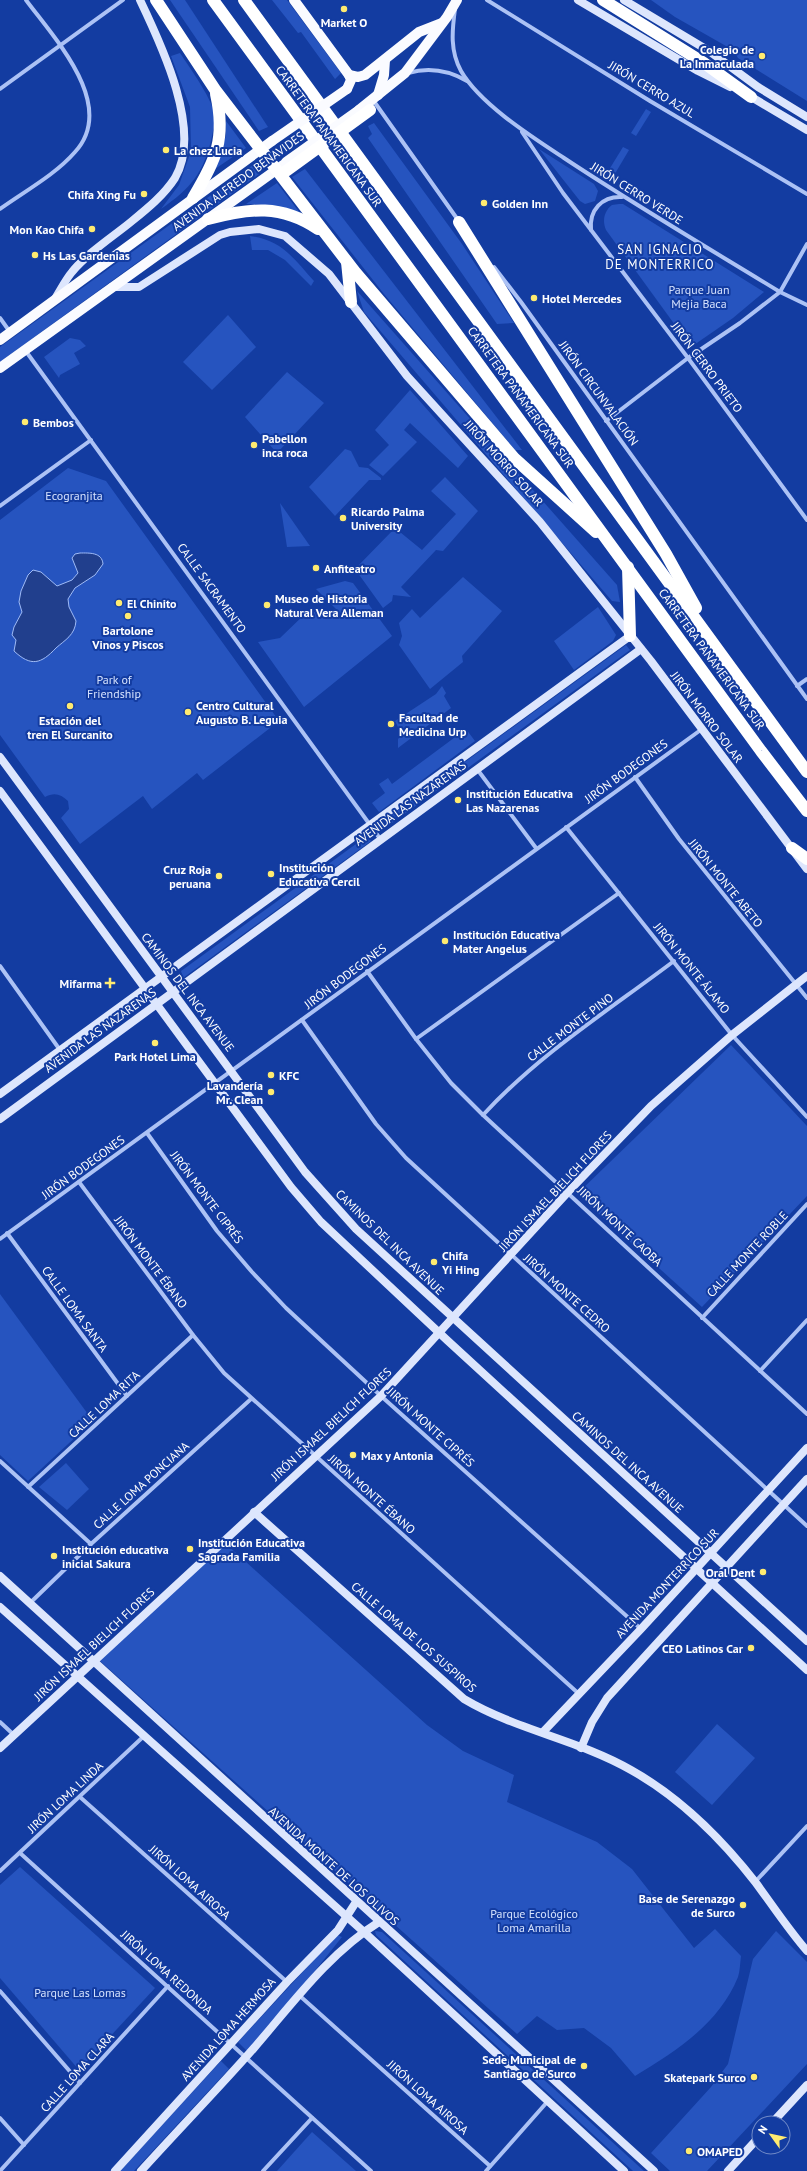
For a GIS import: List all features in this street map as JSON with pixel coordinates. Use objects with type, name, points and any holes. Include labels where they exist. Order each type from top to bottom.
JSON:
[{"type":"highway","points":[[156,0],[216,91],[262,149],[282,169],[324,234],[347,262],[514,458],[615,549]]},
{"type":"highway","name":"CARRETERA PANAMERICANA SUR","points":[[213,0],[761,751],[807,811]]},
{"type":"highway","name":"CARRETERA PANAMERICANA SUR","points":[[244,0],[807,772]]},
{"type":"highway","points":[[603,0],[704,63],[751,97]]},
{"type":"highway","points":[[193,198],[214,159],[220,138],[221,116],[216,91]]},
{"type":"highway","points":[[282,169],[371,104]]},
{"type":"highway","points":[[208,219],[236,212],[273,210],[308,222],[324,234]]},
{"type":"highway","points":[[459,222],[666,554],[725,658]]},
{"type":"highway","points":[[347,262],[351,302]]},
{"type":"highway","points":[[628,567],[630,636]]},
{"type":"highway","points":[[792,848],[807,859]]},
{"type":"main road","points":[[294,0],[349,75],[358,77],[365,75],[419,32],[442,23]]},
{"type":"main road","points":[[371,104],[405,74],[442,23],[456,0]]},
{"type":"main road","points":[[371,104],[384,76],[385,60]]},
{"type":"main road","name":"AVENIDA ALFREDO BENAVIDES","points":[[0,340],[193,198],[347,89],[351,80],[349,75]]},
{"type":"main road","name":"AVENIDA ALFREDO BENAVIDES","points":[[0,368],[208,219],[282,169]]},
{"type":"street","points":[[0,209],[64,163],[77,150],[89,127],[90,112],[88,96],[80,77],[26,0]]},
{"type":"street","points":[[0,89],[123,0]]},
{"type":"street","points":[[56,298],[73,271],[154,204],[175,178],[183,152],[184,119],[178,97],[156,34],[140,0]]},
{"type":"street","name":"JIRÓN CERRO VERDE","points":[[456,0],[452,42],[455,56],[461,71],[469,82],[520,129],[623,198],[780,292],[807,305]]},
{"type":"street","name":"JIRÓN CERRO AZUL","points":[[487,0],[650,101],[807,194]]},
{"type":"street","points":[[578,0],[698,71],[751,97],[807,130]]},
{"type":"street","points":[[624,0],[709,51],[758,87],[807,117]]},
{"type":"street","name":"JIRÓN CERRO VERDE","points":[[405,74],[418,70],[438,70],[457,75],[469,82]]},
{"type":"street","name":"JIRÓN CIRCUNVALACIÓN","points":[[371,104],[521,302],[807,699]]},
{"type":"street","name":"JIRÓN CERRO PRIETO","points":[[520,129],[563,193],[688,358],[807,520]]},
{"type":"street","points":[[592,230],[591,219],[600,203],[611,198],[623,198]]},
{"type":"street","name":"JIRÓN MORRO SOLAR","points":[[112,287],[139,287],[220,235],[241,230],[260,229],[285,236],[298,246],[329,274],[407,376],[540,522],[641,649],[807,869]]},
{"type":"street","points":[[606,420],[688,358],[740,323],[780,292],[807,244]]},
{"type":"street","points":[[0,318],[11,332]]},
{"type":"street","name":"CALLE SACRAMENTO","points":[[25,350],[381,840]]},
{"type":"street","points":[[0,506],[91,440]]},
{"type":"street","name":"AVENIDA LAS NAZARENAS","points":[[0,1094],[630,636]]},
{"type":"street","name":"AVENIDA LAS NAZARENAS","points":[[0,1119],[641,649]]},
{"type":"street","points":[[797,686],[807,679]]},
{"type":"street","name":"JIRÓN BODEGONES","points":[[0,1239],[215,1084],[536,848],[702,729]]},
{"type":"street","name":"CAMINOS DEL INCA AVENUE","points":[[0,757],[305,1172],[331,1203],[453,1318],[807,1641]]},
{"type":"street","points":[[477,769],[536,848]]},
{"type":"street","name":"JIRÓN MONTE ABETO","points":[[635,777],[679,840],[807,998]]},
{"type":"street","points":[[0,791],[291,1187],[321,1222],[439,1333],[807,1670]]},
{"type":"street","name":"JIRÓN MONTE ÁLAMO","points":[[566,827],[732,1034],[807,1117]]},
{"type":"street","points":[[416,1039],[620,893]]},
{"type":"street","name":"CALLE MONTE PINO","points":[[483,1115],[505,1091],[534,1065],[674,962]]},
{"type":"street","points":[[0,966],[61,1050]]},
{"type":"street","name":"JIRÓN MONTE CAOBA","points":[[367,971],[416,1039],[451,1083],[483,1115],[807,1414]]},
{"type":"street","name":"JIRÓN ISMAEL BIELICH FLORES","points":[[0,1748],[92,1661],[254,1512],[316,1458],[381,1396],[568,1192],[651,1106],[732,1034],[807,976]]},
{"type":"street","name":"JIRÓN MONTE CEDRO","points":[[302,1020],[376,1124],[406,1158],[510,1256],[807,1526]]},
{"type":"street","name":"JIRÓN MONTE CIPRÉS","points":[[147,1133],[217,1231],[252,1272],[286,1308],[381,1396],[641,1629]]},
{"type":"street","name":"JIRÓN MONTE ÉBANO","points":[[79,1182],[193,1336],[224,1373],[316,1458],[579,1694]]},
{"type":"street","name":"CALLE MONTE ROBLE","points":[[702,1318],[807,1204]]},
{"type":"street","name":"CALLE LOMA SANTA","points":[[7,1233],[127,1396]]},
{"type":"street","points":[[760,1371],[807,1320]]},
{"type":"street","name":"CALLE LOMA RITA","points":[[28,1487],[193,1336]]},
{"type":"street","name":"CALLE LOMA PONCIANA","points":[[29,1603],[91,1544],[251,1399]]},
{"type":"street","name":"AVENIDA MONTERRICO SUR","points":[[542,1732],[641,1629],[807,1448]]},
{"type":"street","points":[[0,1461],[91,1544]]},
{"type":"street","points":[[581,1748],[592,1722],[607,1698],[807,1480]]},
{"type":"street","name":"CALLE LOMA DE LOS SUSPIROS","points":[[254,1512],[464,1699],[504,1719],[606,1757],[631,1770],[676,1799],[708,1828],[755,1883],[807,1950]]},
{"type":"street","name":"AVENIDA MONTE DE LOS OLIVOS","points":[[0,1576],[356,1902],[654,2171]]},
{"type":"street","points":[[0,1607],[364,1932],[624,2171]]},
{"type":"street","points":[[0,1722],[14,1735]]},
{"type":"street","name":"JIRÓN LOMA LINDA","points":[[0,1871],[144,1736]]},
{"type":"street","name":"JIRÓN LOMA AIROSA","points":[[80,1797],[287,1982]]},
{"type":"street","points":[[755,1883],[807,1826]]},
{"type":"street","name":"JIRÓN LOMA REDONDA","points":[[20,1853],[371,2171]]},
{"type":"street","name":"AVENIDA LOMA HERMOSA","points":[[115,2171],[287,1982],[338,1930],[356,1902]]},
{"type":"street","points":[[140,2171],[246,2057],[345,1947],[379,1922]]},
{"type":"street","name":"CALLE LOMA CLARA","points":[[0,2171],[168,1986]]},
{"type":"street","points":[[0,1991],[80,2083]]},
{"type":"street","name":"JIRÓN LOMA AIROSA","points":[[300,1996],[490,2166]]},
{"type":"street","points":[[779,2115],[807,2085]]},
{"type":"street","points":[[486,2171],[548,2101]]},
{"type":"street","points":[[0,2118],[24,2145]]},
{"type":"street","points":[[263,2171],[312,2118]]},
{"type":"street","points":[[728,2171],[751,2146]]},
{"type":"green space","points":[[170,0],[185,0],[268,127],[259,131]]},
{"type":"green space","points":[[272,0],[287,0],[341,73],[335,79],[301,32],[298,33]]},
{"type":"green space","name":"Colegio de La Inmaculada","points":[[651,0],[807,0],[807,101],[738,58],[733,50],[675,17]]},
{"type":"green space","points":[[180,53],[211,103],[214,111],[215,122],[209,149],[200,170],[195,178],[180,194],[161,209],[179,185],[191,151],[190,107],[171,56]]},
{"type":"green space","points":[[646,109],[651,112],[636,136],[631,133]]},
{"type":"green space","points":[[226,121],[246,148],[212,171],[226,136]]},
{"type":"green space","points":[[374,123],[462,244],[514,323],[497,324],[368,138],[372,134],[368,126]]},
{"type":"green space","points":[[623,147],[629,150],[613,177],[607,173]]},
{"type":"green space","points":[[539,149],[594,184],[598,191],[595,201],[585,204],[580,201]]},
{"type":"green space","points":[[253,165],[259,174],[0,362],[0,347]]},
{"type":"green space","points":[[305,169],[522,450],[515,450],[384,294],[292,177]]},
{"type":"green space","points":[[277,183],[300,213],[266,205],[246,204]]},
{"type":"green space","name":"Parque Juan Mejia Baca","points":[[623,204],[764,292],[733,318],[691,347],[606,230],[604,216],[607,210],[612,205]]},
{"type":"green space","points":[[250,236],[261,238],[279,246],[293,258],[314,281],[311,286],[285,260],[268,250],[252,250]]},
{"type":"green space","points":[[357,291],[617,585],[620,602],[612,601],[364,312]]},
{"type":"green space","points":[[228,315],[256,347],[212,390],[183,362]]},
{"type":"green space","points":[[70,338],[80,340],[86,346],[74,353],[80,364],[60,375],[59,378],[44,357]]},
{"type":"green space","points":[[287,372],[324,403],[277,453],[245,417]]},
{"type":"green space","points":[[410,390],[468,456],[458,468],[410,423],[404,430],[417,442],[383,476],[369,465],[389,445],[375,430]]},
{"type":"green space","points":[[345,449],[351,451],[359,467],[368,468],[381,478],[381,480],[369,480],[335,516],[309,487]]},
{"type":"green space","name":"Park of Friendship","points":[[68,468],[106,481],[279,721],[203,780],[197,773],[152,809],[143,796],[80,844],[61,818],[69,809],[68,801],[57,794],[45,797],[0,735],[0,520]]},
{"type":"green space","points":[[445,477],[478,511],[443,551],[436,550],[401,587],[411,597],[393,595],[392,601],[383,608],[355,569],[395,528],[422,550],[456,514],[431,491]]},
{"type":"green space","points":[[280,503],[310,546],[287,547]]},
{"type":"green space","points":[[463,577],[502,611],[462,656],[463,662],[430,689],[399,645],[402,636],[399,623],[412,609],[420,618]]},
{"type":"green space","points":[[345,581],[353,583],[392,636],[304,707],[258,642],[280,638],[306,613],[336,609],[316,589]]},
{"type":"green space","points":[[598,607],[616,635],[613,641],[574,670],[554,641]]},
{"type":"green space","points":[[626,645],[630,650],[388,826],[385,820]]},
{"type":"green space","points":[[442,686],[446,693],[444,696],[451,708],[398,748],[398,739],[402,735],[395,721],[436,694]]},
{"type":"green space","points":[[466,729],[475,741],[379,812],[372,803],[385,793],[379,784],[388,778],[392,784]]},
{"type":"green space","points":[[367,836],[371,841],[183,978],[181,971]]},
{"type":"green space","points":[[731,1045],[807,1126],[807,1196],[702,1307],[577,1194]]},
{"type":"green space","points":[[0,1294],[93,1421],[28,1481],[0,1455]]},
{"type":"green space","points":[[66,1463],[89,1489],[67,1510],[39,1487]]},
{"type":"green space","name":"Parque Ecológico Loma Amarilla","points":[[225,1543],[427,1725],[463,1751],[514,1775],[507,1802],[597,1842],[632,1869],[694,1948],[715,1929],[741,1956],[738,1977],[730,1994],[720,2009],[695,2035],[666,2057],[635,2076],[611,2048],[584,2028],[557,2030],[537,2016],[517,2034],[99,1660]]},
{"type":"green space","points":[[717,1724],[755,1758],[712,1805],[675,1772]]},
{"type":"green space","name":"Parque Las Lomas","points":[[20,1867],[155,1988],[79,2070],[0,1978],[0,1885]]},
{"type":"green space","points":[[375,1931],[382,1932],[644,2171],[633,2171],[376,1935]]},
{"type":"green space","points":[[776,1931],[807,1962],[807,2064],[759,2115],[751,2115],[751,2124],[707,2171],[670,2171],[651,2153],[711,2087],[728,2064],[753,1959]]},
{"type":"green space","points":[[337,1935],[342,1937],[249,2053],[238,2042]]},
{"type":"green space","points":[[221,2061],[229,2069],[134,2171],[120,2171]]},
{"type":"green space","points":[[312,2132],[356,2171],[277,2171]]},
{"type":"shaded area","points":[[91,553],[98,555],[103,564],[95,575],[75,588],[68,599],[69,607],[76,621],[72,634],[41,660],[36,662],[26,660],[14,651],[16,640],[12,635],[14,627],[22,612],[19,602],[21,591],[28,575],[33,570],[41,572],[57,586],[72,580],[78,573],[72,558],[75,554]]},
{"type":"place","name":"Market O","points":[[344,9]]},
{"type":"place","name":"Colegio de La Inmaculada","points":[[762,56]]},
{"type":"place","name":"La chez Lucia","points":[[166,150]]},
{"type":"place","name":"Chifa Xing Fu","points":[[144,194]]},
{"type":"place","name":"Golden Inn","points":[[484,203]]},
{"type":"place","name":"Mon Kao Chifa","points":[[92,229]]},
{"type":"place","name":"Hs Las Gardenias","points":[[35,255]]},
{"type":"place","name":"Hotel Mercedes","points":[[534,298]]},
{"type":"place","name":"Bembos","points":[[25,422]]},
{"type":"place","name":"Pabellon inca roca","points":[[254,445]]},
{"type":"place","name":"Ricardo Palma University","points":[[343,518]]},
{"type":"place","name":"Anfiteatro","points":[[316,568]]},
{"type":"place","name":"El Chinito","points":[[119,603]]},
{"type":"place","name":"Museo de Historia Natural Vera Alleman","points":[[267,605]]},
{"type":"place","name":"Bartolone Vinos y Piscos","points":[[128,616]]},
{"type":"place","name":"Estación del tren El Surcanito","points":[[70,706]]},
{"type":"place","name":"Centro Cultural Augusto B. Leguia","points":[[188,712]]},
{"type":"place","name":"Facultad de Medicina Urp","points":[[391,724]]},
{"type":"place","name":"Institución Educativa Las Nazarenas","points":[[458,800]]},
{"type":"place","name":"Institución Educativa Cercil","points":[[271,874]]},
{"type":"place","name":"Cruz Roja peruana","points":[[219,876]]},
{"type":"place","name":"Institución Educativa Mater Angelus","points":[[445,941]]},
{"type":"place","name":"Mifarma","points":[[110,983]]},
{"type":"place","name":"Park Hotel Lima","points":[[155,1043]]},
{"type":"place","name":"KFC","points":[[271,1075]]},
{"type":"place","name":"Lavandería Mr. Clean","points":[[271,1092]]},
{"type":"place","name":"Chifa Yi Hing","points":[[434,1262]]},
{"type":"place","name":"Max y Antonia","points":[[353,1455]]},
{"type":"place","name":"Institución Educativa Sagrada Familia","points":[[190,1549]]},
{"type":"place","name":"Institución educativa inicial Sakura","points":[[54,1556]]},
{"type":"place","name":"Oral Dent","points":[[763,1572]]},
{"type":"place","name":"CEO Latinos Car","points":[[751,1648]]},
{"type":"place","name":"Base de Serenazgo de Surco","points":[[743,1905]]},
{"type":"place","name":"Sede Municipal de Santiago de Surco","points":[[584,2066]]},
{"type":"place","name":"Skatepark Surco","points":[[754,2077]]},
{"type":"place","name":"OMAPED","points":[[689,2151]]},
{"type":"district","name":"SAN IGNACIO DE MONTERRICO","points":[[660,256]]},
{"type":"park label","name":"Ecogranjita","points":[[74,495]]}]
